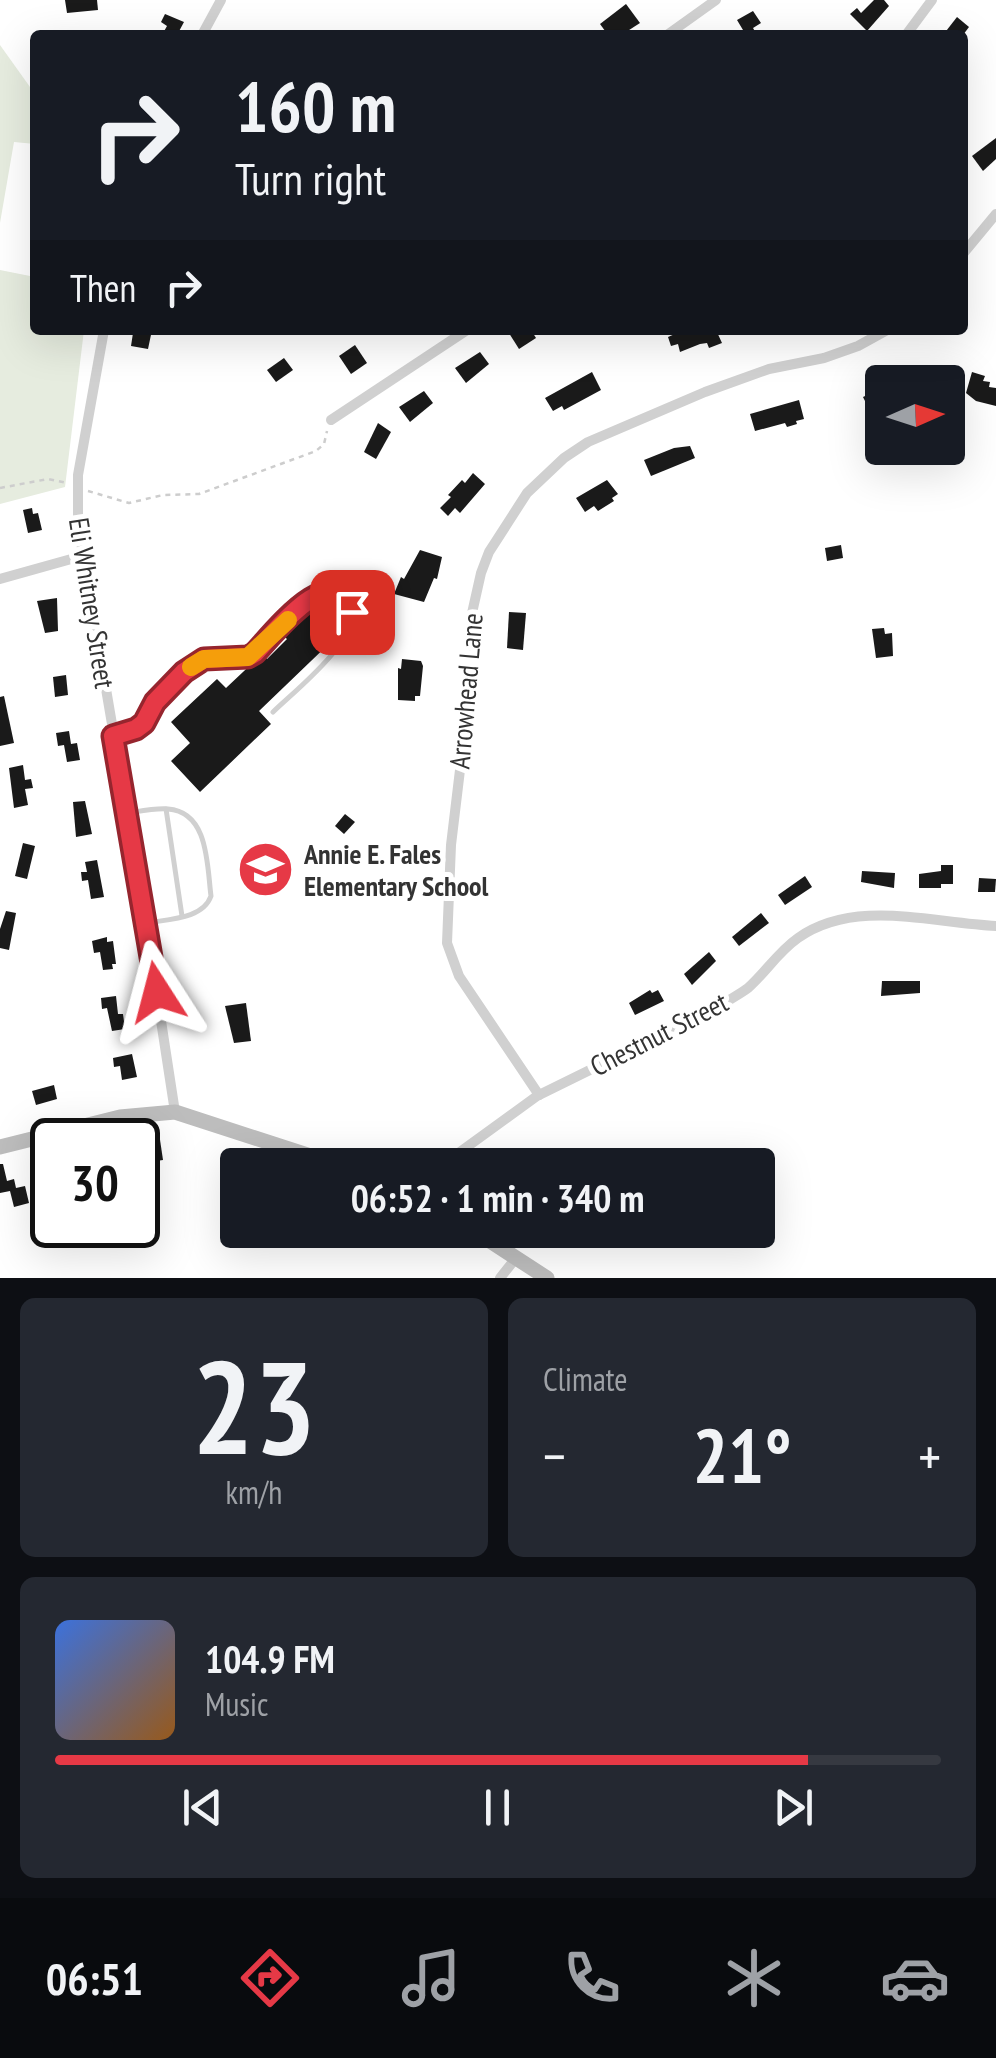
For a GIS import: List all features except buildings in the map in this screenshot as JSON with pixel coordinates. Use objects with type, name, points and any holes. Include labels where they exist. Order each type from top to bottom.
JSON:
[{"type":"street","points":[[205,30],[220,0]]},
{"type":"street","points":[[674,30],[716,0]]},
{"type":"street","points":[[910,30],[932,0]]},
{"type":"street","points":[[968,248],[996,214]]},
{"type":"street","name":"Eli Whitney Street","points":[[103,335],[78,490],[82,556],[175,1112]]},
{"type":"street","points":[[330,420],[459,335]]},
{"type":"street","name":"Arrowhead Lane","points":[[539,1095],[459,976],[447,944],[451,845],[466,720],[470,622],[480,573],[489,552],[527,492],[588,442],[705,392],[769,369],[824,358],[878,335]]},
{"type":"street","points":[[0,579],[82,556]]},
{"type":"street","name":"Chestnut Street","points":[[466,1148],[539,1095],[722,1005],[748,988],[793,941],[814,927],[839,918],[923,918],[996,926]]},
{"type":"street","points":[[0,1148],[120,1117],[175,1112],[286,1148]]},
{"type":"street","points":[[501,1248],[547,1278]]},
{"type":"street","points":[[500,1278],[516,1258]]},
{"type":"lane","points":[[113,736],[144,723],[155,702],[184,672],[204,659],[248,657],[312,596],[325,592],[339,594],[348,600],[352,612],[349,632],[340,646],[273,712]]},
{"type":"lane","points":[[166,808],[182,916]]},
{"type":"lane","points":[[128,813],[166,808],[189,817],[202,834],[209,904],[202,911],[146,923]]},
{"type":"path","points":[[0,488],[48,479],[129,503],[162,495],[199,494],[316,451],[324,444],[330,420]]},
{"type":"shaded area","points":[[0,45],[30,87],[30,144],[14,142],[0,223]]},
{"type":"shaded area","points":[[0,270],[30,276],[30,335],[83,335],[65,487],[0,504]]},
{"type":"slow traffic","points":[[191,667],[204,659],[248,657],[288,620]]},
{"type":"place","name":"Annie E. Fales Elementary School","points":[[265,870]]},
{"type":"route","points":[[157,992],[113,736],[144,723],[155,702],[184,672],[204,659],[248,657],[255,653],[312,596],[325,592],[339,594],[348,600],[352,612]]}]
